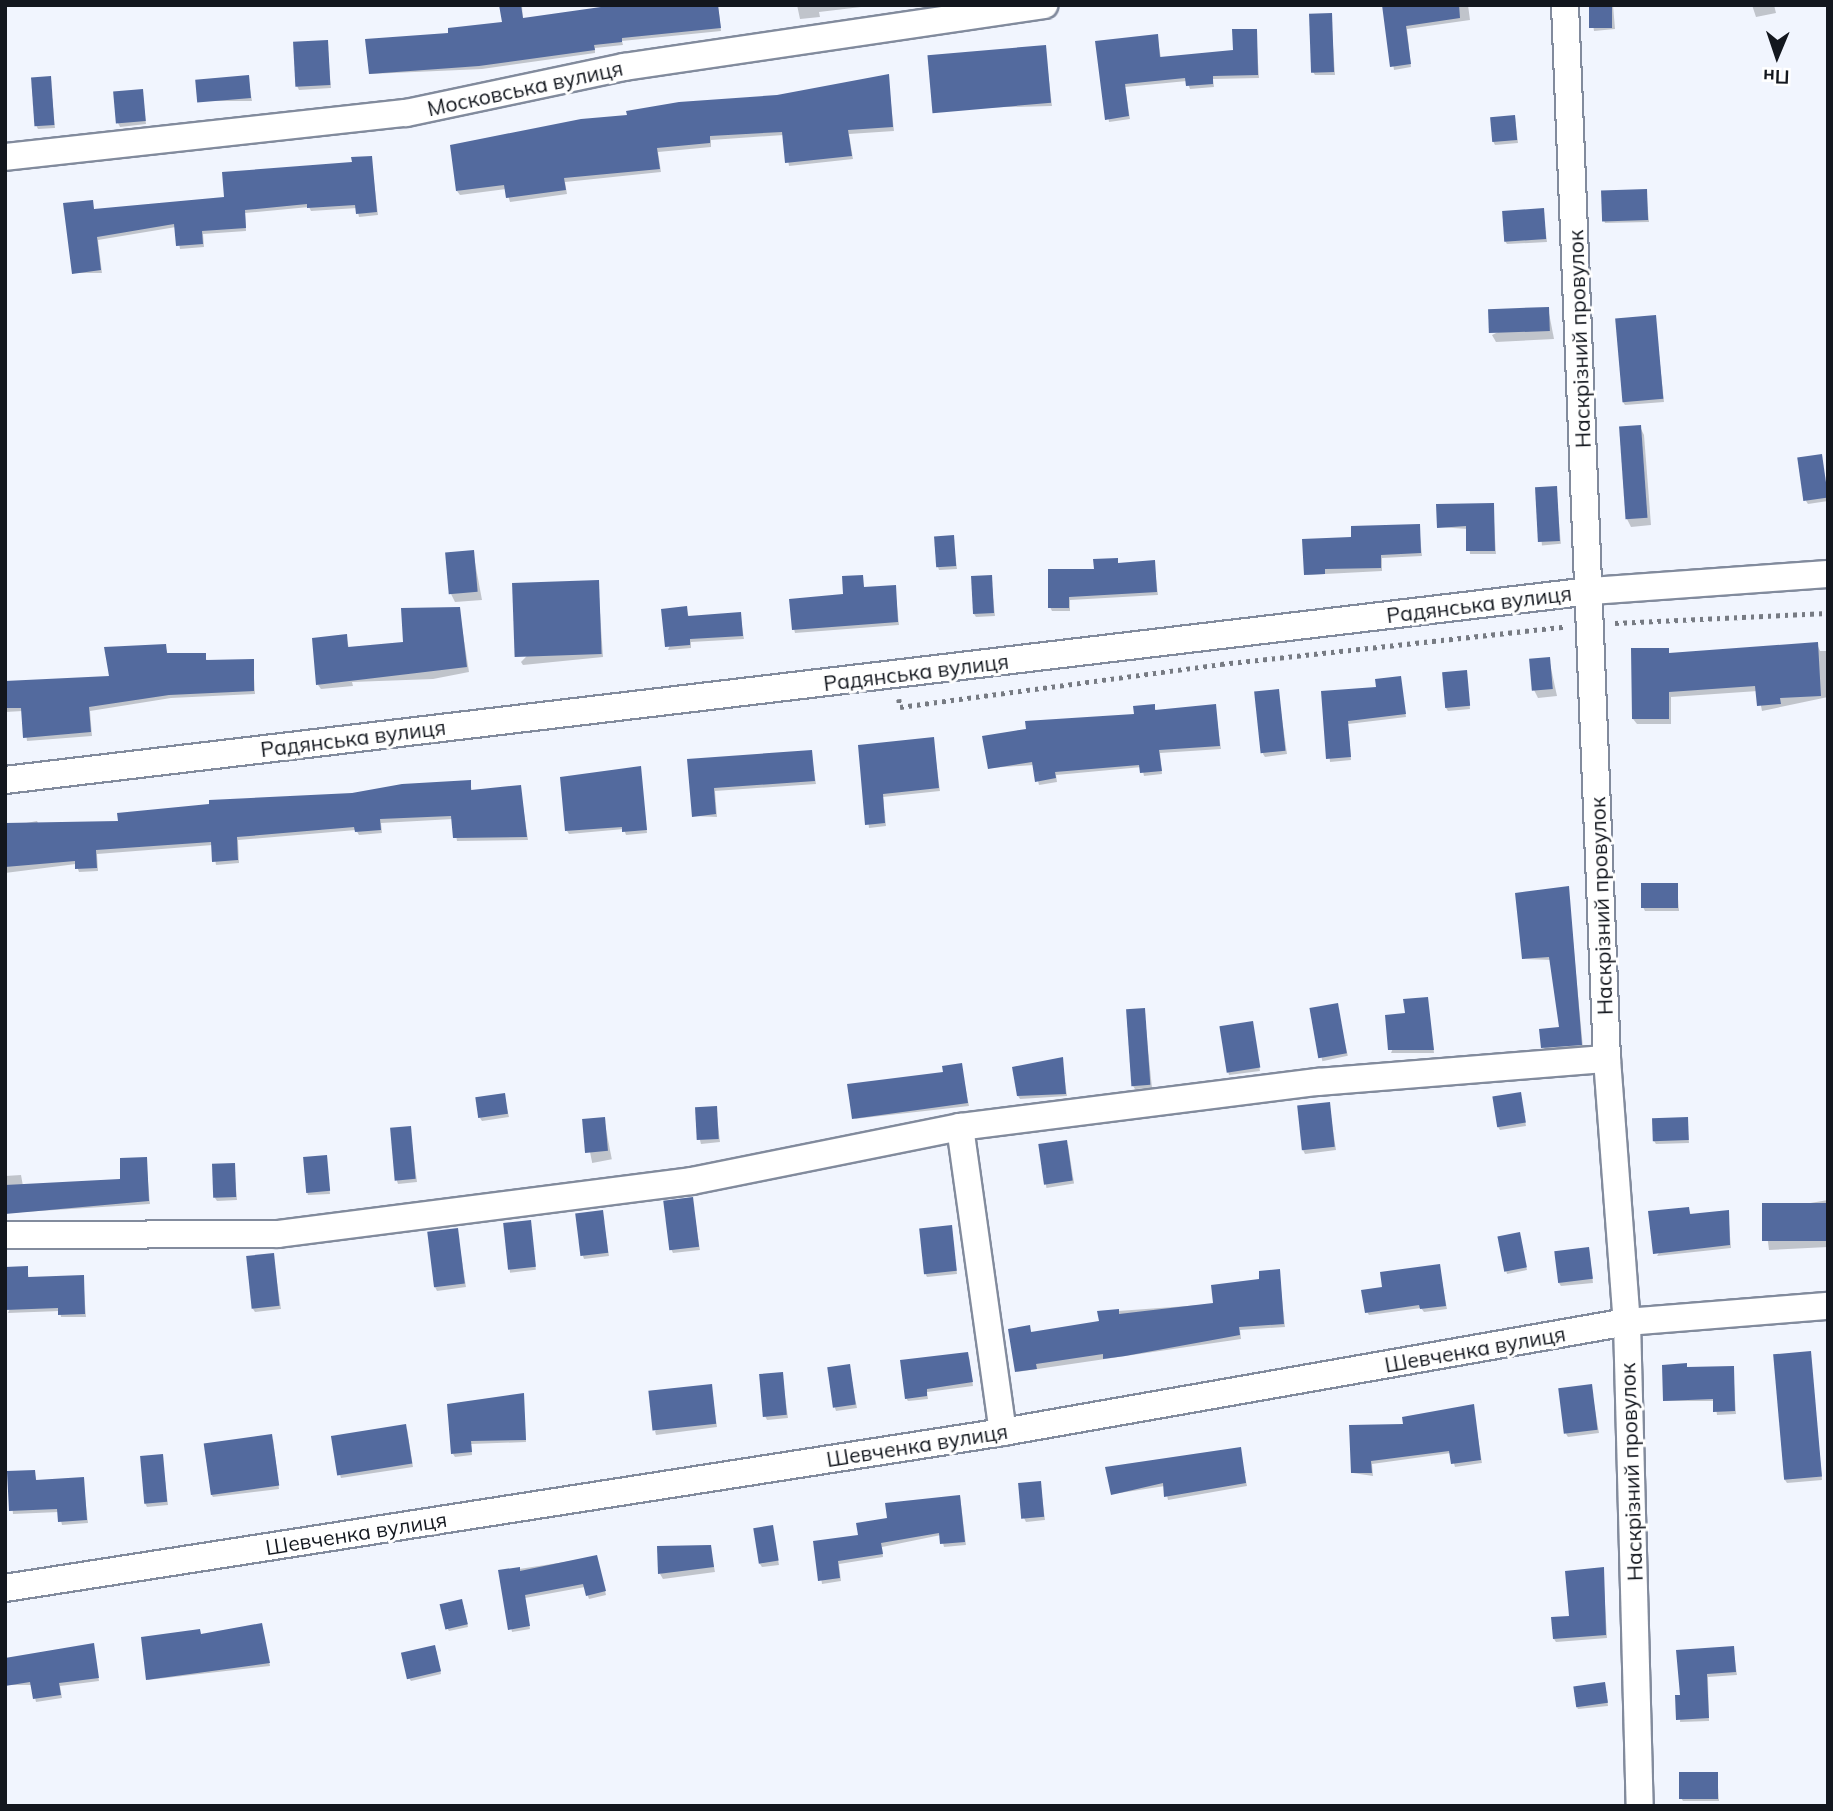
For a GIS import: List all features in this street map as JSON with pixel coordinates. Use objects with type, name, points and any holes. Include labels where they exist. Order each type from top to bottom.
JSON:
[{"type":"street","name":"Московська вулиця","points":[[5,158],[406,113],[624,67],[1044,5]]},
{"type":"street","name":"Наскрізний провулок","points":[[1565,5],[1607,1059],[1627,1322],[1640,1806]]},
{"type":"street","name":"Радянська вулиця","points":[[5,780],[1590,591],[1828,574]]},
{"type":"street","points":[[5,1235],[278,1234],[692,1181],[960,1127],[1318,1082],[1607,1059]]},
{"type":"street","points":[[960,1127],[1003,1432]]},
{"type":"street","name":"Шевченка вулиця","points":[[5,1588],[1003,1432],[1627,1322],[1828,1306]]},
{"type":"path","points":[[900,707],[1247,661],[1591,625],[1828,613]]},
{"type":"building","points":[[499,5],[521,5],[523,18],[615,5],[718,5],[721,28],[622,38],[622,42],[594,45],[595,50],[479,66],[369,74],[365,39],[448,33],[448,28],[502,22]]},
{"type":"building","points":[[1382,5],[1459,5],[1460,18],[1406,26],[1411,64],[1390,67]]},
{"type":"building","points":[[1589,5],[1612,5],[1612,28],[1589,28]]},
{"type":"building","points":[[1332,13],[1334,72],[1311,73],[1309,14]]},
{"type":"building","points":[[1232,29],[1257,29],[1258,75],[1213,76],[1213,84],[1186,86],[1185,78],[1125,84],[1129,116],[1105,120],[1095,41],[1158,34],[1160,57],[1233,50]]},
{"type":"building","points":[[328,40],[330,85],[295,87],[293,42]]},
{"type":"building","points":[[1046,45],[1051,103],[933,113],[927,55]]},
{"type":"building","points":[[889,74],[893,127],[848,130],[852,156],[785,163],[782,132],[710,136],[710,143],[657,148],[660,169],[564,178],[566,190],[506,198],[504,185],[456,191],[450,145],[581,119],[627,115],[626,111],[679,102],[777,95]]},
{"type":"building","points":[[249,75],[251,98],[197,103],[195,80]]},
{"type":"building","points":[[51,76],[54,125],[34,126],[31,77]]},
{"type":"building","points":[[143,89],[146,121],[116,123],[113,92]]},
{"type":"building","points":[[1515,115],[1517,140],[1492,142],[1490,117]]},
{"type":"building","points":[[372,156],[377,212],[356,214],[355,205],[307,208],[307,204],[245,210],[246,228],[202,231],[203,244],[176,246],[174,224],[97,237],[101,270],[72,274],[63,203],[93,200],[94,209],[224,197],[222,172],[352,162],[351,157]]},
{"type":"building","points":[[1647,189],[1648,220],[1602,222],[1601,191]]},
{"type":"building","points":[[1544,208],[1546,239],[1504,242],[1502,211]]},
{"type":"building","points":[[1549,307],[1550,331],[1489,333],[1488,309]]},
{"type":"building","points":[[1656,315],[1663,399],[1622,402],[1615,319]]},
{"type":"building","points":[[1641,425],[1647,518],[1626,519],[1619,427]]},
{"type":"building","points":[[1822,454],[1828,498],[1803,501],[1797,457]]},
{"type":"building","points":[[1557,486],[1560,541],[1538,542],[1535,487]]},
{"type":"building","points":[[1494,503],[1495,551],[1466,551],[1466,526],[1437,528],[1436,504]]},
{"type":"building","points":[[1420,524],[1421,553],[1381,555],[1381,568],[1325,569],[1325,574],[1304,575],[1302,539],[1351,537],[1351,526]]},
{"type":"building","points":[[954,535],[956,566],[936,567],[934,536]]},
{"type":"building","points":[[474,550],[478,592],[449,594],[445,553]]},
{"type":"building","points":[[1118,558],[1118,563],[1155,560],[1157,592],[1069,597],[1069,608],[1048,608],[1048,569],[1094,569],[1093,559]]},
{"type":"building","points":[[863,575],[864,587],[896,585],[898,622],[792,630],[789,599],[843,594],[842,576]]},
{"type":"building","points":[[992,575],[994,613],[973,614],[971,576]]},
{"type":"building","points":[[599,580],[602,654],[515,657],[512,583]]},
{"type":"building","points":[[687,606],[688,616],[741,612],[743,636],[690,639],[690,645],[665,647],[661,609]]},
{"type":"building","points":[[460,607],[467,667],[316,685],[312,638],[347,634],[348,647],[403,642],[401,608]]},
{"type":"building","points":[[1818,642],[1821,696],[1780,698],[1781,704],[1757,706],[1755,686],[1669,692],[1669,719],[1632,719],[1631,648],[1669,648],[1669,653]]},
{"type":"building","points":[[166,644],[167,653],[206,653],[206,660],[254,659],[254,691],[169,695],[89,707],[91,732],[23,738],[21,708],[5,708],[5,681],[109,676],[104,647]]},
{"type":"building","points":[[1550,657],[1553,689],[1532,691],[1529,659]]},
{"type":"building","points":[[1467,670],[1470,706],[1445,708],[1442,672]]},
{"type":"building","points":[[1401,676],[1406,714],[1348,721],[1351,757],[1326,759],[1321,691],[1376,687],[1375,679]]},
{"type":"building","points":[[1279,689],[1285,751],[1261,753],[1254,692]]},
{"type":"building","points":[[1155,704],[1155,710],[1216,704],[1220,746],[1159,750],[1162,771],[1140,773],[1139,765],[1055,772],[1056,778],[1035,782],[1032,762],[988,769],[982,736],[1026,729],[1025,721],[1134,714],[1133,706]]},
{"type":"building","points":[[934,737],[939,788],[883,794],[885,823],[865,825],[858,745]]},
{"type":"building","points":[[812,750],[815,781],[714,788],[716,814],[692,817],[687,759]]},
{"type":"building","points":[[641,766],[647,830],[622,832],[622,827],[565,831],[560,777]]},
{"type":"building","points":[[471,780],[471,790],[521,785],[527,837],[453,838],[451,816],[380,819],[381,830],[355,832],[354,827],[237,837],[238,860],[212,862],[211,842],[96,850],[97,868],[75,869],[75,861],[5,867],[5,823],[118,821],[117,813],[209,804],[209,800],[352,793],[402,784]]},
{"type":"building","points":[[1641,883],[1678,883],[1678,908],[1641,908]]},
{"type":"building","points":[[1569,886],[1582,1045],[1541,1048],[1539,1029],[1559,1027],[1549,957],[1522,959],[1515,893]]},
{"type":"building","points":[[1428,997],[1434,1050],[1388,1050],[1385,1015],[1405,1013],[1403,999]]},
{"type":"building","points":[[1338,1003],[1347,1053],[1318,1058],[1309,1008]]},
{"type":"building","points":[[1145,1008],[1150,1085],[1131,1086],[1126,1009]]},
{"type":"building","points":[[1253,1021],[1260,1067],[1227,1073],[1219,1026]]},
{"type":"building","points":[[1063,1057],[1066,1094],[1017,1096],[1012,1067]]},
{"type":"building","points":[[962,1063],[968,1103],[852,1119],[847,1084],[943,1072],[942,1066]]},
{"type":"building","points":[[1521,1092],[1526,1123],[1497,1127],[1492,1097]]},
{"type":"building","points":[[505,1093],[508,1114],[478,1118],[475,1097]]},
{"type":"building","points":[[1330,1102],[1335,1147],[1302,1150],[1297,1105]]},
{"type":"building","points":[[717,1106],[719,1139],[697,1140],[695,1107]]},
{"type":"building","points":[[605,1117],[608,1151],[585,1153],[582,1119]]},
{"type":"building","points":[[1688,1117],[1689,1140],[1653,1141],[1652,1118]]},
{"type":"building","points":[[411,1126],[416,1179],[395,1181],[390,1128]]},
{"type":"building","points":[[1067,1140],[1073,1181],[1044,1185],[1038,1144]]},
{"type":"building","points":[[327,1155],[330,1191],[306,1193],[303,1157]]},
{"type":"building","points":[[147,1157],[149,1201],[5,1214],[5,1185],[120,1179],[120,1158]]},
{"type":"building","points":[[235,1163],[236,1197],[213,1198],[212,1164]]},
{"type":"building","points":[[693,1197],[699,1247],[669,1250],[663,1201]]},
{"type":"building","points":[[1762,1203],[1828,1203],[1828,1241],[1762,1241]]},
{"type":"building","points":[[1689,1207],[1690,1214],[1729,1210],[1730,1245],[1653,1254],[1648,1211]]},
{"type":"building","points":[[603,1210],[608,1253],[580,1256],[575,1213]]},
{"type":"building","points":[[531,1220],[536,1267],[508,1270],[503,1223]]},
{"type":"building","points":[[952,1225],[957,1271],[924,1274],[919,1228]]},
{"type":"building","points":[[458,1228],[465,1284],[434,1287],[427,1232]]},
{"type":"building","points":[[1520,1232],[1527,1267],[1504,1272],[1497,1236]]},
{"type":"building","points":[[1589,1247],[1593,1279],[1558,1283],[1554,1251]]},
{"type":"building","points":[[274,1253],[280,1306],[252,1309],[246,1256]]},
{"type":"building","points":[[1440,1264],[1446,1306],[1420,1309],[1419,1305],[1365,1313],[1361,1290],[1382,1287],[1380,1272]]},
{"type":"building","points":[[28,1266],[28,1277],[84,1275],[85,1314],[58,1315],[58,1308],[5,1310],[5,1267]]},
{"type":"building","points":[[1280,1269],[1284,1324],[1239,1327],[1240,1335],[1125,1356],[1103,1359],[1103,1354],[1036,1364],[1037,1369],[1015,1372],[1008,1329],[1030,1325],[1031,1332],[1099,1321],[1097,1311],[1119,1309],[1119,1314],[1213,1303],[1211,1285],[1259,1279],[1259,1271]]},
{"type":"building","points":[[1811,1351],[1822,1477],[1784,1480],[1773,1354]]},
{"type":"building","points":[[968,1352],[973,1382],[927,1389],[927,1396],[905,1399],[900,1360]]},
{"type":"building","points":[[1687,1363],[1687,1367],[1734,1366],[1735,1411],[1713,1412],[1713,1399],[1663,1401],[1662,1365]]},
{"type":"building","points":[[850,1364],[856,1405],[833,1408],[827,1367]]},
{"type":"building","points":[[783,1372],[787,1415],[763,1417],[759,1374]]},
{"type":"building","points":[[712,1384],[716,1424],[653,1430],[648,1391]]},
{"type":"building","points":[[1592,1384],[1598,1430],[1564,1434],[1558,1388]]},
{"type":"building","points":[[524,1393],[526,1440],[471,1441],[472,1452],[451,1454],[447,1404]]},
{"type":"building","points":[[1474,1404],[1481,1460],[1451,1464],[1449,1451],[1371,1461],[1372,1473],[1351,1473],[1349,1425],[1403,1424],[1402,1417]]},
{"type":"building","points":[[406,1424],[412,1464],[337,1475],[331,1436]]},
{"type":"building","points":[[272,1434],[279,1485],[211,1495],[204,1444]]},
{"type":"building","points":[[1241,1447],[1246,1483],[1164,1497],[1163,1483],[1111,1495],[1105,1467]]},
{"type":"building","points":[[163,1454],[167,1502],[144,1504],[140,1456]]},
{"type":"building","points":[[35,1470],[36,1480],[84,1477],[87,1520],[58,1522],[57,1509],[9,1511],[7,1471]]},
{"type":"building","points":[[1041,1481],[1044,1517],[1021,1519],[1018,1483]]},
{"type":"building","points":[[960,1495],[965,1542],[940,1544],[939,1533],[881,1543],[883,1554],[838,1561],[840,1578],[818,1581],[813,1541],[858,1535],[856,1523],[887,1518],[885,1503]]},
{"type":"building","points":[[773,1525],[779,1561],[759,1564],[753,1528]]},
{"type":"building","points":[[711,1545],[714,1567],[658,1574],[657,1546]]},
{"type":"building","points":[[597,1555],[606,1591],[586,1596],[583,1584],[525,1595],[530,1626],[508,1630],[498,1570],[520,1567],[520,1571]]},
{"type":"building","points":[[1604,1567],[1606,1635],[1553,1639],[1551,1617],[1569,1616],[1565,1571]]},
{"type":"building","points":[[462,1599],[468,1624],[445,1630],[440,1604]]},
{"type":"building","points":[[262,1623],[270,1663],[146,1680],[141,1637],[200,1629],[201,1634]]},
{"type":"building","points":[[94,1643],[99,1678],[59,1683],[61,1695],[33,1699],[30,1682],[5,1686],[5,1658]]},
{"type":"building","points":[[435,1645],[441,1671],[407,1679],[401,1653]]},
{"type":"building","points":[[1734,1646],[1736,1672],[1707,1674],[1709,1718],[1676,1720],[1675,1695],[1680,1695],[1676,1650]]},
{"type":"building","points":[[1605,1682],[1608,1703],[1576,1707],[1573,1686]]},
{"type":"building","points":[[1679,1772],[1718,1772],[1718,1799],[1679,1799]]}]
